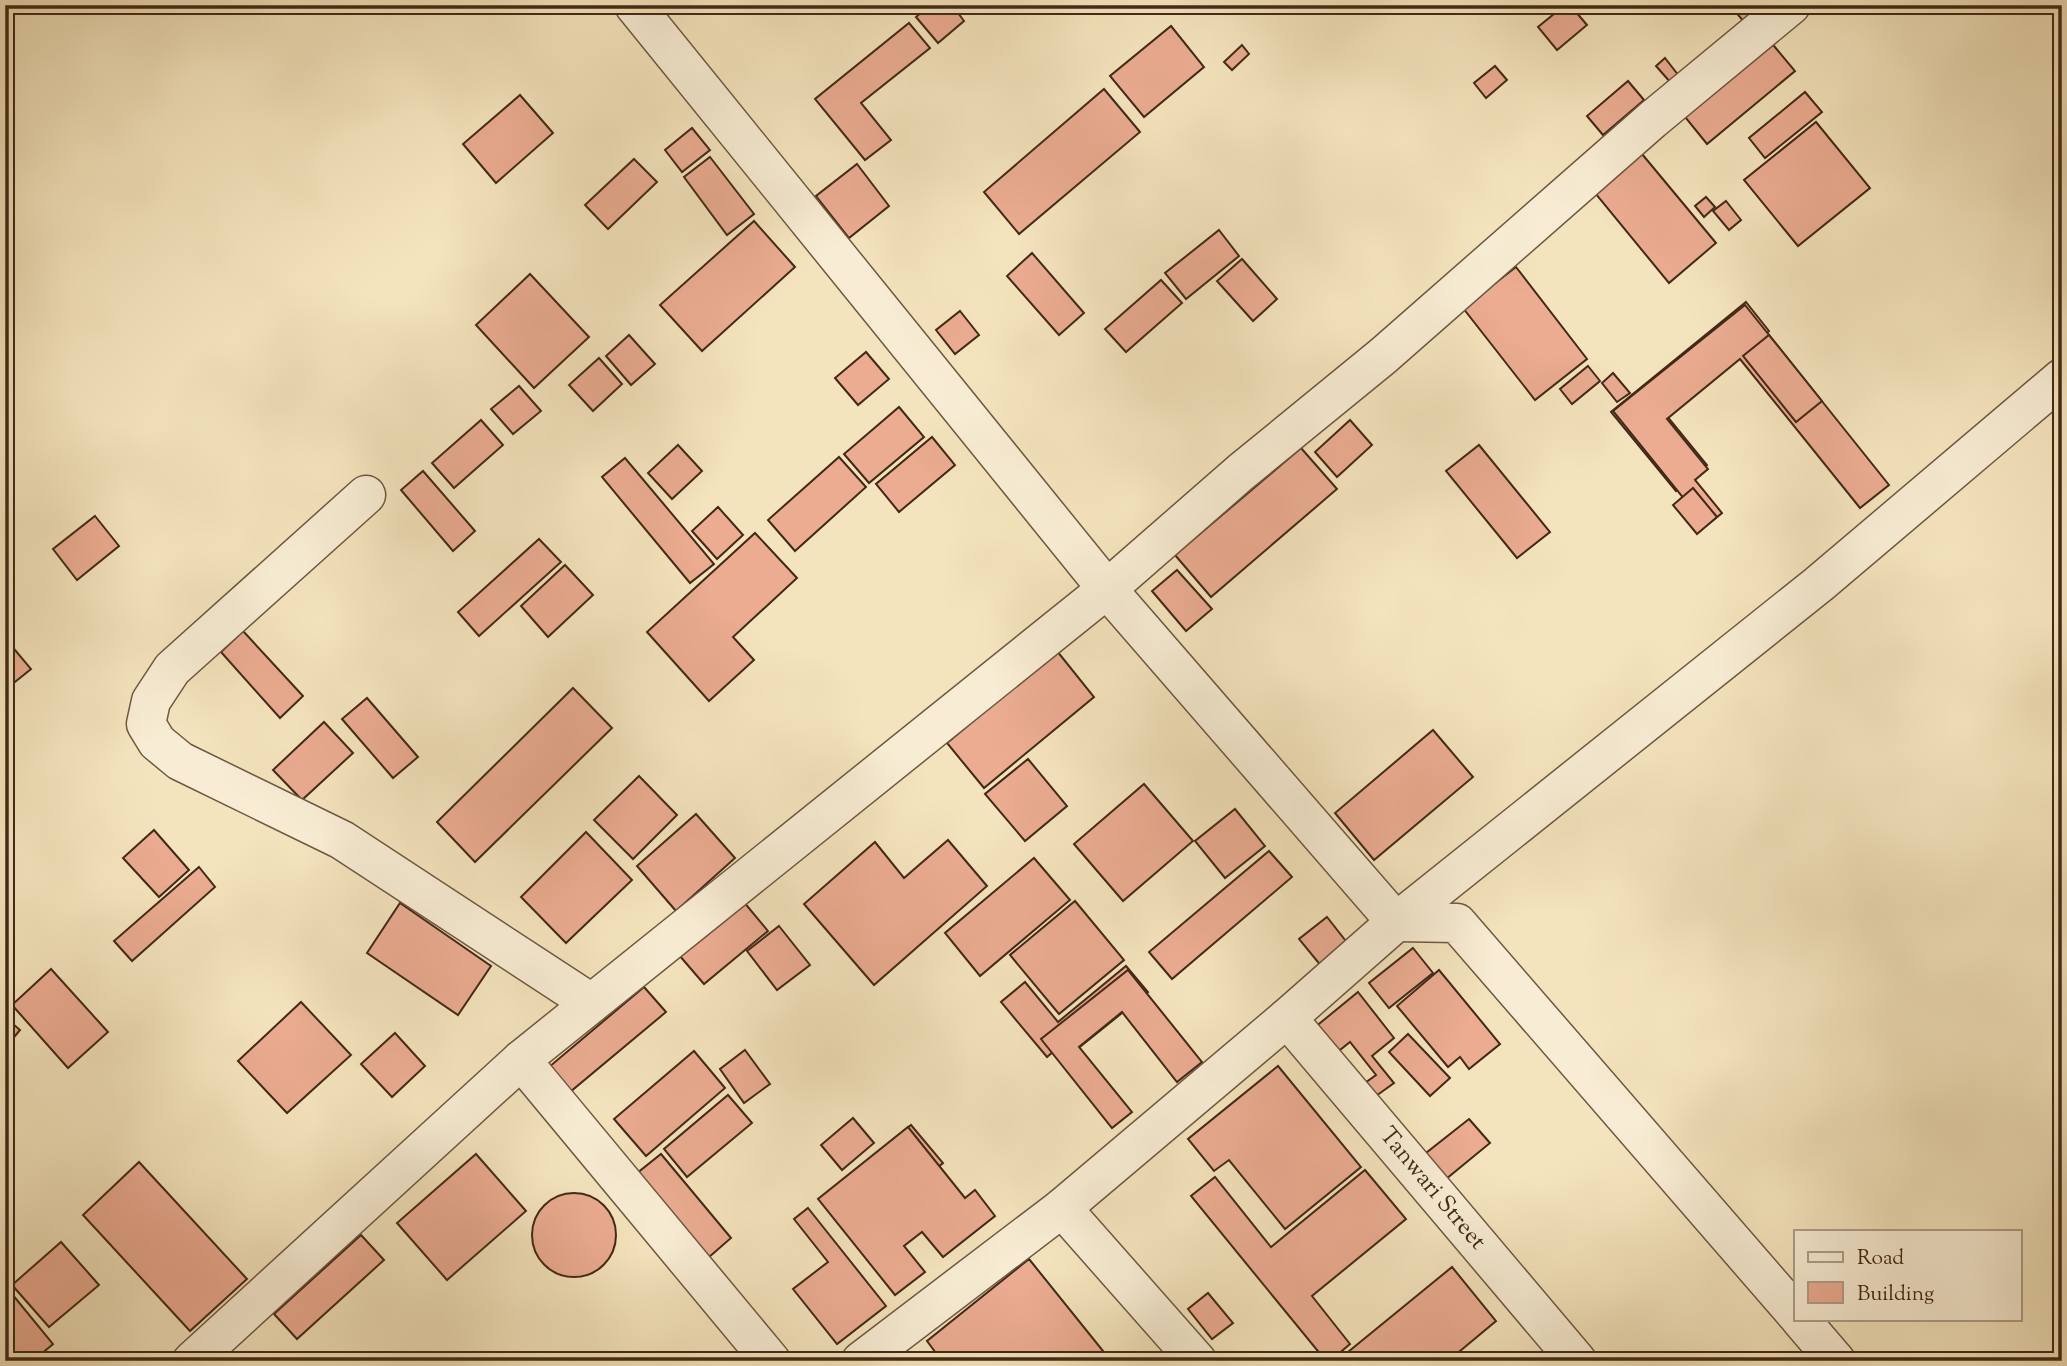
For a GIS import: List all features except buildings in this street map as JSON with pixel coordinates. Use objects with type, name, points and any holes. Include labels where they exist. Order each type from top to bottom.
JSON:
[{"type":"street","points":[[192,1361],[521,1060],[1107,589],[1241,471],[1383,356],[1652,120],[1791,5]]},
{"type":"street","points":[[638,6],[1107,589],[1396,922],[1457,923],[1794,1312]]},
{"type":"street","points":[[862,1361],[1062,1208],[1396,922],[1819,584],[2062,378]]},
{"type":"street","points":[[366,495],[172,669],[151,701],[146,724],[157,742],[180,761],[342,840],[592,1003]]},
{"type":"street","name":"Tanwari Street","points":[[1287,1018],[1577,1361]]},
{"type":"street","points":[[521,1060],[771,1361]]},
{"type":"street","points":[[1062,1208],[1197,1361]]},
{"type":"street","points":[[1801,1320],[1836,1361]]}]
